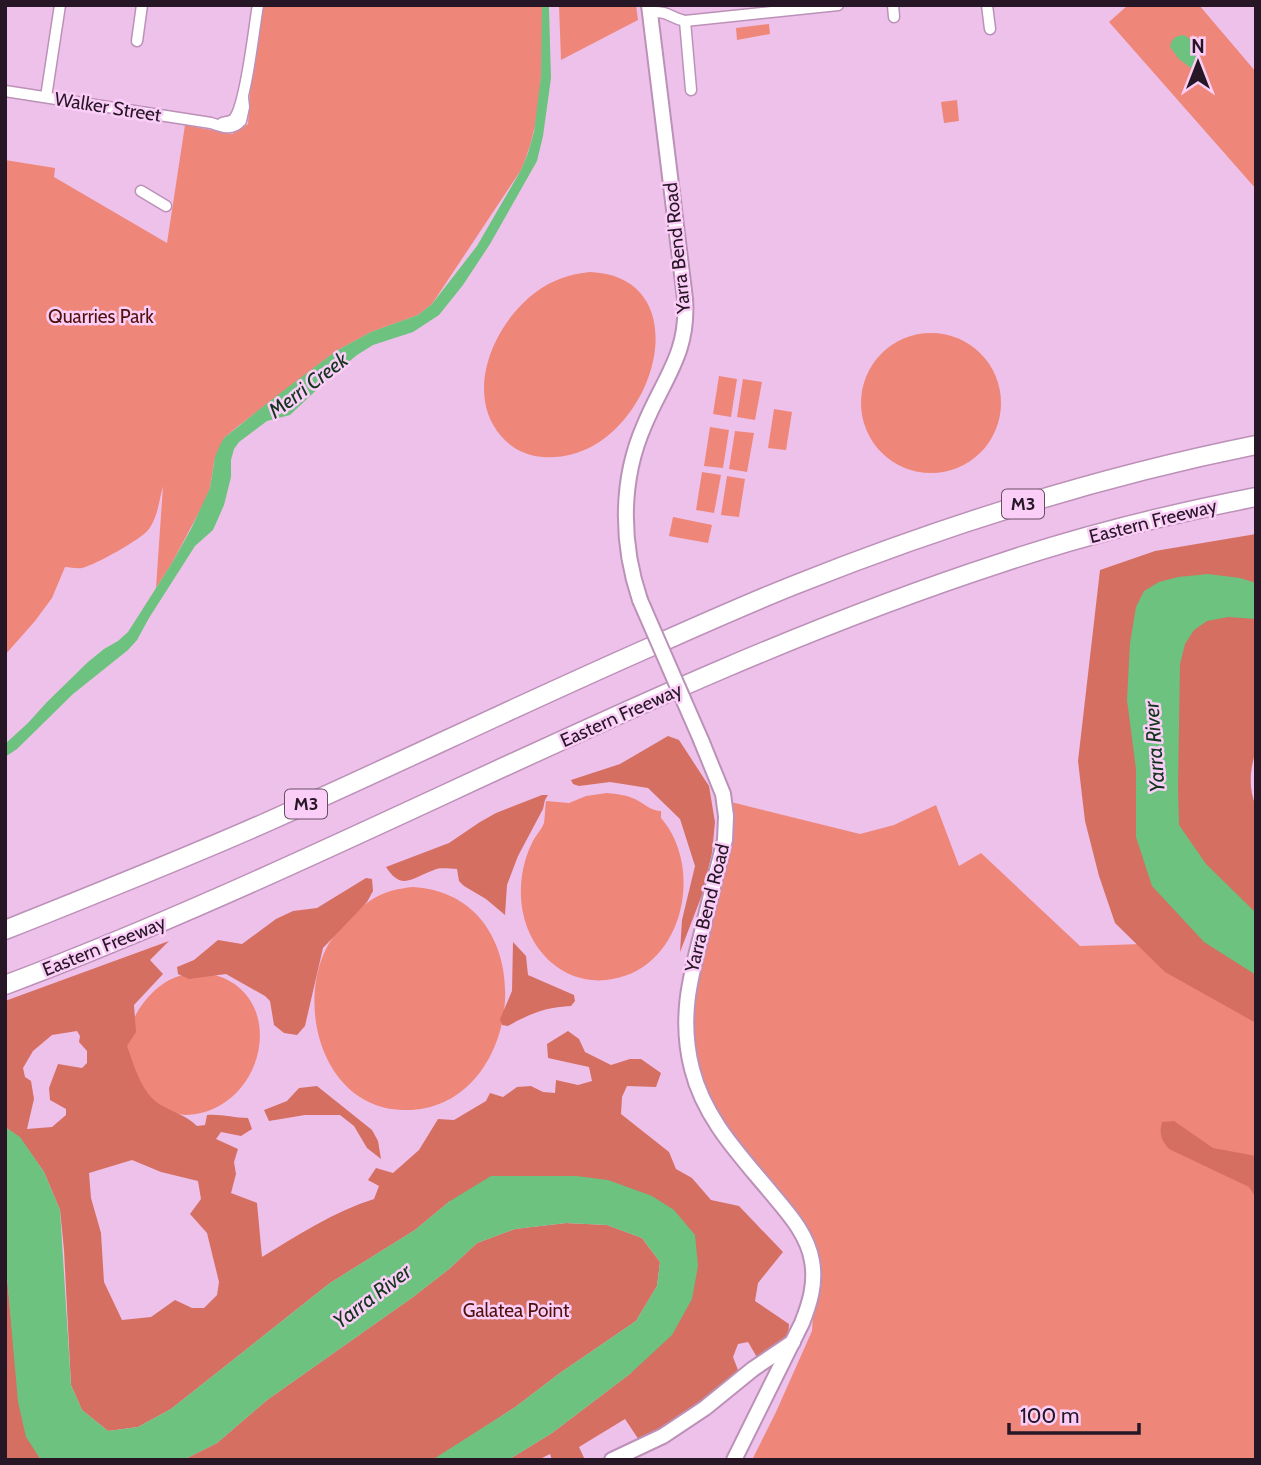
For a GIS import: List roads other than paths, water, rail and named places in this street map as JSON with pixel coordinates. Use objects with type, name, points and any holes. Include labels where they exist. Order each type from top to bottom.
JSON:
[{"type":"highway","name":"M3","points":[[5,930],[188,856],[602,668],[808,580],[953,526],[1072,489],[1256,445]]},
{"type":"highway","name":"Eastern Freeway","points":[[5,985],[200,906],[618,715],[824,627],[950,580],[1051,547],[1153,519],[1256,497]]},
{"type":"street","points":[[46,97],[60,5]]},
{"type":"street","points":[[138,41],[142,5]]},
{"type":"street","name":"Walker Street","points":[[5,91],[211,123],[226,128],[243,116],[243,98],[258,5]]},
{"type":"street","points":[[650,9],[685,21],[838,5]]},
{"type":"street","points":[[893,5],[894,17]]},
{"type":"street","points":[[988,5],[990,29]]},
{"type":"street","name":"Yarra Bend Road","points":[[650,9],[685,299],[685,332],[679,354],[644,426],[632,461],[626,510],[627,541],[632,574],[640,600],[723,794],[726,816],[724,840],[687,996],[688,1047],[697,1086],[714,1121],[801,1231],[812,1260],[810,1302],[794,1341],[734,1460]]},
{"type":"street","points":[[685,21],[691,90]]},
{"type":"street","points":[[141,191],[166,206]]},
{"type":"street","points":[[612,1460],[663,1436],[794,1341]]},
{"type":"water","name":"Merri Creek","points":[[542,5],[549,5],[551,78],[537,161],[490,244],[463,285],[439,315],[413,332],[373,345],[357,355],[290,415],[267,421],[239,442],[231,460],[231,477],[224,505],[213,530],[195,546],[137,640],[5,757],[5,744],[88,662],[128,632],[191,529],[210,488],[215,457],[224,438],[336,351],[371,332],[418,315],[432,304],[477,246],[521,170],[534,132],[541,76]]},
{"type":"water","points":[[1184,35],[1189,38],[1196,54],[1196,61],[1191,68],[1179,59],[1170,47],[1174,38]]},
{"type":"water","name":"Yarra River","points":[[1208,574],[1256,583],[1256,619],[1228,617],[1207,621],[1194,630],[1185,644],[1180,664],[1179,825],[1206,864],[1256,913],[1256,975],[1204,942],[1152,886],[1136,837],[1136,769],[1127,700],[1130,643],[1136,607],[1144,591],[1159,582]]},
{"type":"water","name":"Yarra River","points":[[5,1127],[20,1137],[44,1172],[60,1210],[71,1385],[82,1410],[108,1431],[138,1427],[171,1409],[330,1283],[415,1230],[450,1201],[491,1176],[576,1176],[608,1180],[652,1196],[674,1210],[695,1235],[698,1266],[692,1299],[672,1335],[631,1373],[552,1433],[508,1460],[432,1460],[514,1408],[636,1321],[657,1286],[660,1262],[642,1238],[607,1225],[566,1223],[515,1229],[477,1243],[413,1297],[267,1400],[217,1443],[183,1460],[41,1460],[26,1437],[18,1402],[5,1255]]},
{"type":"park label","name":"Quarries Park","points":[[101,316]]},
{"type":"park label","name":"Galatea Point","points":[[516,1310]]}]
